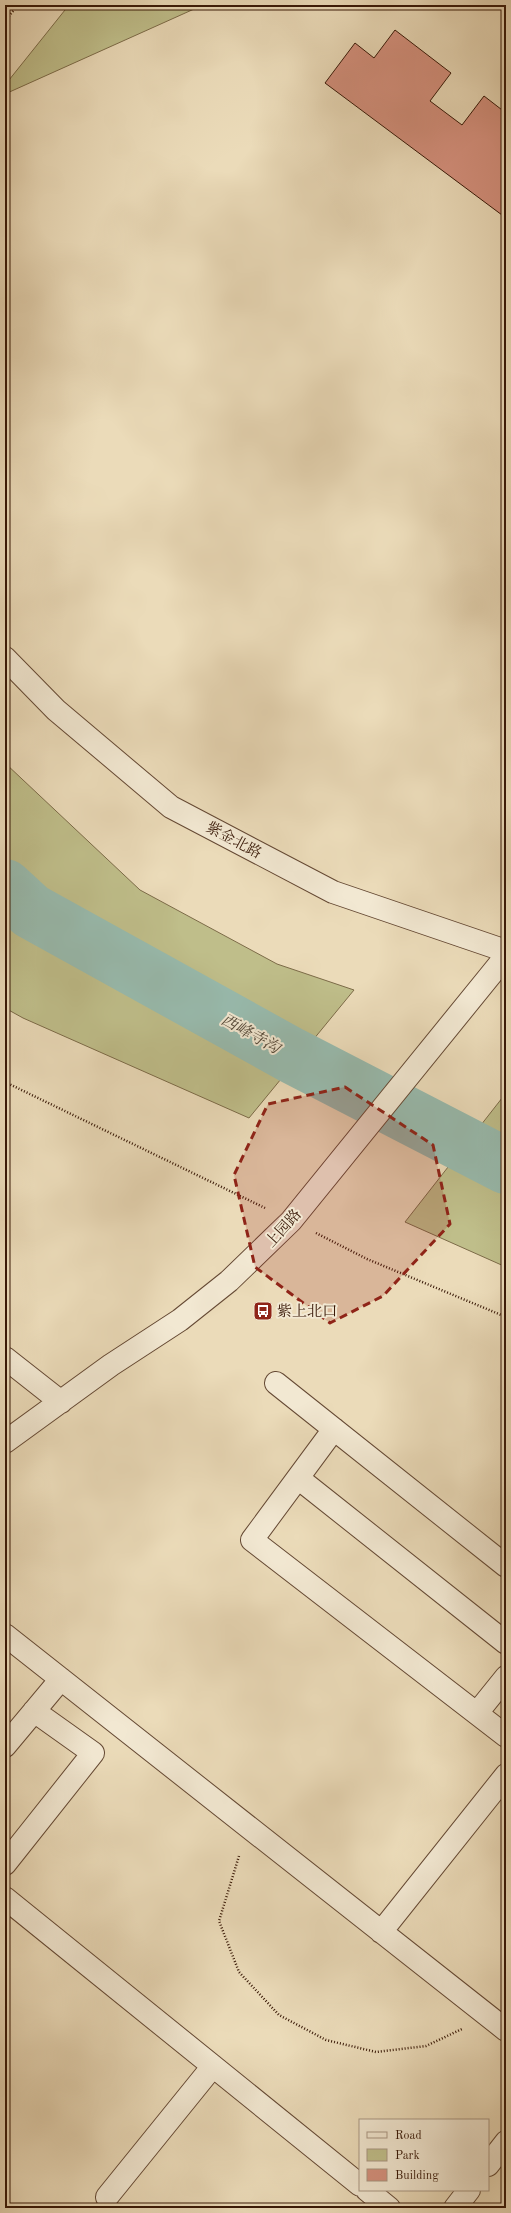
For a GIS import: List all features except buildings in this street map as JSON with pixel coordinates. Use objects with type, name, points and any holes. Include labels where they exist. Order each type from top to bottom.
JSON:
[{"type":"street","name":"紫金北路","points":[[5,658],[56,710],[171,807],[333,892],[506,951]]},
{"type":"street","name":"上园路","points":[[5,1442],[111,1365],[180,1320],[229,1281],[291,1221],[506,956]]},
{"type":"street","points":[[5,1358],[61,1402]]},
{"type":"street","points":[[276,1383],[506,1566]]},
{"type":"street","points":[[334,1429],[252,1540],[506,1736]]},
{"type":"street","points":[[298,1478],[506,1643]]},
{"type":"street","points":[[5,1635],[506,2030]]},
{"type":"street","points":[[477,1714],[506,1677]]},
{"type":"street","points":[[5,1746],[61,1679]]},
{"type":"street","points":[[5,1864],[92,1753],[34,1711]]},
{"type":"street","points":[[381,1932],[506,1775]]},
{"type":"street","points":[[5,1898],[359,2184]]},
{"type":"street","points":[[107,2197],[213,2066]]},
{"type":"street","points":[[489,2165],[505,2145]]},
{"type":"street","points":[[368,2191],[389,2208]]},
{"type":"street","points":[[455,2208],[468,2191]]},
{"type":"path","points":[[5,21],[18,5]]},
{"type":"path","points":[[5,1082],[367,1259],[506,1317]]},
{"type":"path","points":[[249,1828],[219,1921],[239,1972],[280,2015],[326,2040],[376,2052],[426,2046],[472,2024],[484,2013]]},
{"type":"highlighted area","points":[[345,1087],[433,1145],[450,1224],[383,1296],[330,1323],[255,1267],[234,1175],[268,1104]]},
{"type":"green space","points":[[69,5],[203,5],[5,94],[5,85]]},
{"type":"green space","points":[[5,763],[140,890],[277,964],[354,990],[249,1118],[23,1018],[5,1008]]},
{"type":"green space","points":[[506,1093],[506,1267],[405,1222]]},
{"type":"waterway","name":"西峰寺沟","points":[[5,887],[31,911],[291,1055],[506,1166]]},
{"type":"railway","points":[[5,9],[11,5]]},
{"type":"place","name":"紫上北口","points":[[263,1311]]}]
